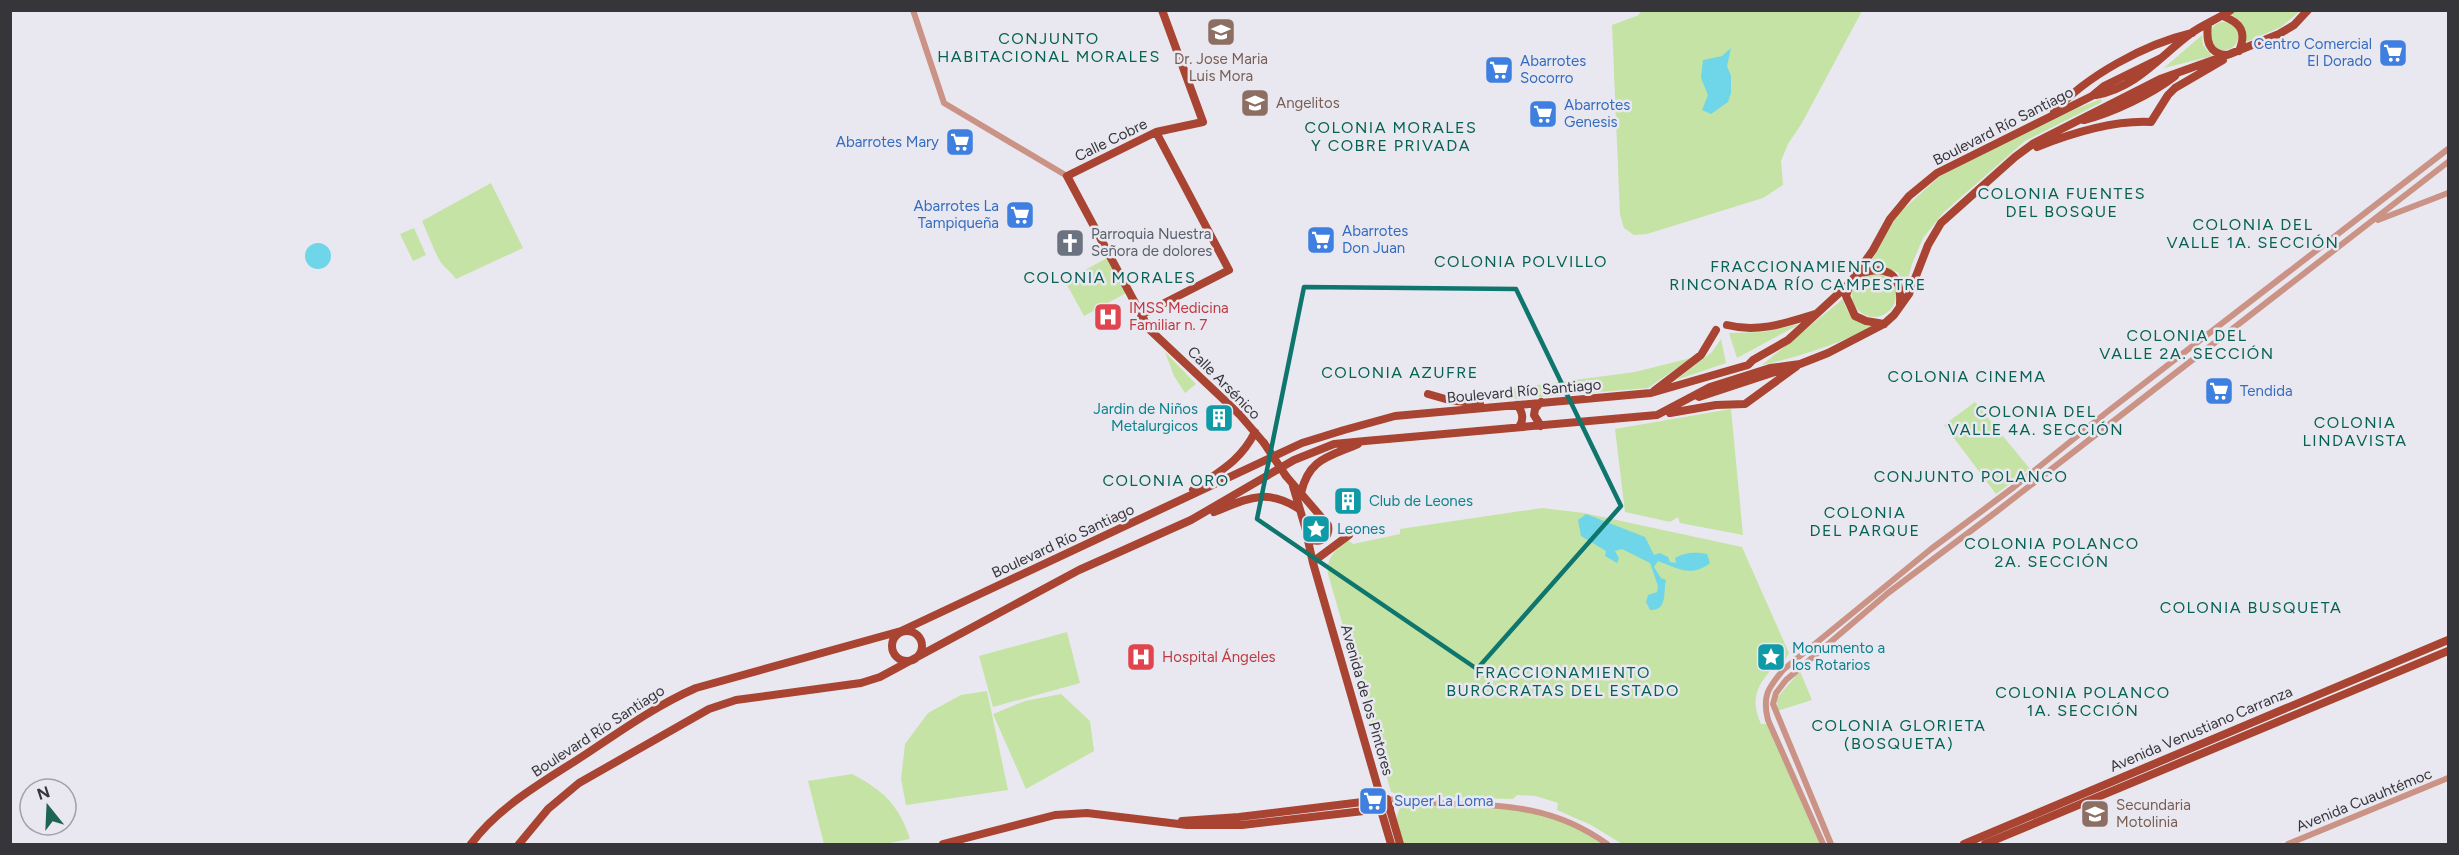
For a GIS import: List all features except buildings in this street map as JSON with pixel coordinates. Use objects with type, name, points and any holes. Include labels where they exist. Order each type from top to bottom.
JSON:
[{"type":"main road","name":"Calle Cobre","points":[[1067,176],[1156,132],[1203,122],[1162,10]]},
{"type":"main road","name":"Boulevard Río Santiago","points":[[471,844],[483,828],[522,796],[668,700],[696,688],[901,632],[1302,442],[1395,416],[1651,393],[1740,368],[1788,340],[1853,280],[1890,219],[1909,196],[1937,173],[2050,116],[2092,96],[2108,93],[2150,71],[2161,58],[2192,33],[2231,10]]},
{"type":"main road","name":"Boulevard Río Santiago","points":[[519,844],[548,808],[579,783],[709,709],[736,700],[861,683],[914,660],[1071,574],[1191,520],[1294,460],[1314,451],[1334,444],[1657,415],[1693,398],[1735,386],[1828,353],[1884,324],[1900,308],[1909,294],[1928,245],[1941,223],[2034,143],[2079,122],[2098,117],[2164,85],[2177,74],[2279,34],[2294,25],[2308,10]]},
{"type":"main road","points":[[2015,157],[2069,135],[2128,122],[2151,122],[2175,88],[2235,53],[2243,41],[2242,29],[2233,20],[2223,16]]},
{"type":"main road","points":[[2208,24],[2206,36],[2209,47],[2219,54],[2235,53]]},
{"type":"main road","points":[[2050,116],[2068,96],[2103,73],[2154,44],[2192,33]]},
{"type":"main road","points":[[1141,315],[1229,270],[1156,132]]},
{"type":"main road","name":"Calle Arsénico","points":[[1067,176],[1149,328],[1239,414],[1322,519]]},
{"type":"main road","points":[[1884,324],[1866,321],[1855,316],[1846,296],[1853,280],[1869,270],[1892,274],[1901,290],[1900,308]]},
{"type":"main road","points":[[1727,325],[1741,329],[1764,328],[1818,312]]},
{"type":"main road","points":[[1651,393],[1701,355],[1716,330]]},
{"type":"main road","points":[[1657,415],[1716,405],[1745,404],[1800,364]]},
{"type":"main road","points":[[1449,390],[1447,393],[1449,400]]},
{"type":"main road","points":[[1428,394],[1449,400],[1499,407]]},
{"type":"main road","points":[[1541,402],[1535,409],[1534,415],[1541,426]]},
{"type":"main road","points":[[1517,405],[1522,416],[1519,428]]},
{"type":"main road","points":[[1177,502],[1225,470],[1242,452],[1255,432]]},
{"type":"main road","points":[[1301,493],[1308,474],[1316,463],[1365,441]]},
{"type":"main road","name":"Calle Arsénico","points":[[1289,479],[1307,533]]},
{"type":"main road","points":[[1191,520],[1265,495],[1286,500],[1299,509]]},
{"type":"main road","points":[[1312,519],[1322,519],[1329,528],[1327,537],[1322,540],[1312,540],[1307,533],[1307,524],[1312,519]]},
{"type":"main road","name":"Avenida de los Pintores","points":[[1307,533],[1378,788],[1400,844]]},
{"type":"main road","points":[[1314,562],[1349,535]]},
{"type":"main road","points":[[1314,562],[1322,540]]},
{"type":"main road","points":[[912,631],[920,637],[923,650],[914,660],[898,659],[893,652],[892,642],[901,632],[912,631]]},
{"type":"main road","name":"Avenida Venustiano Carranza","points":[[1965,843],[2448,640]]},
{"type":"main road","name":"Avenida Venustiano Carranza","points":[[1985,844],[2448,651]]},
{"type":"main road","points":[[944,844],[1055,815],[1087,813],[1176,823],[1185,820],[1384,804]]},
{"type":"main road","name":"Avenida de los Pintores","points":[[1384,804],[1391,844]]},
{"type":"street","points":[[913,10],[944,103],[1067,176]]},
{"type":"street","points":[[1823,844],[1768,720],[1765,706],[1768,690],[1796,657],[2448,149]]},
{"type":"street","points":[[1832,844],[1773,704],[1776,693],[1786,680],[1944,550],[2372,223],[2448,162]]},
{"type":"street","points":[[2372,223],[2448,193]]},
{"type":"street","points":[[1940,543],[1944,550]]},
{"type":"street","name":"Avenida Cuauhtémoc","points":[[2288,844],[2448,778]]},
{"type":"street","points":[[1384,804],[1411,802],[1484,804],[1535,810],[1587,830],[1607,844]]},
{"type":"highlighted area","points":[[1304,287],[1516,289],[1621,506],[1477,669],[1257,519]]},
{"type":"green space","points":[[1640,11],[1862,11],[1802,123],[1788,144],[1781,161],[1783,185],[1763,198],[1647,234],[1634,235],[1624,228],[1620,215],[1612,25],[1639,15]]},
{"type":"green space","points":[[2237,11],[2300,11],[2281,27],[2246,42],[2243,26],[2231,14]]},
{"type":"green space","points":[[2224,22],[2234,26],[2238,36],[2234,46],[2224,50],[2214,46],[2210,36],[2214,26]]},
{"type":"green space","points":[[2202,35],[2203,45],[2212,56],[2164,68]]},
{"type":"green space","points":[[2101,99],[2102,102],[2025,141],[1944,212],[1923,238],[1905,289],[1898,272],[1870,264],[1897,215],[1940,176],[2067,112]]},
{"type":"green space","points":[[491,183],[523,248],[456,279],[440,261],[422,221]]},
{"type":"green space","points":[[414,228],[426,255],[413,261],[400,234]]},
{"type":"green space","points":[[1107,258],[1126,293],[1084,316],[1065,281]]},
{"type":"green space","points":[[1874,273],[1890,279],[1896,295],[1890,311],[1874,317],[1858,311],[1852,295],[1858,279]]},
{"type":"green space","points":[[1843,299],[1853,318],[1872,327],[1818,349],[1762,365]]},
{"type":"green space","points":[[1800,324],[1737,358],[1729,333],[1763,332]]},
{"type":"green space","points":[[1721,339],[1726,363],[1676,380],[1712,352]]},
{"type":"green space","points":[[1165,352],[1196,384],[1185,393],[1174,376]]},
{"type":"green space","points":[[1691,358],[1648,388],[1489,401],[1454,396],[1635,372]]},
{"type":"green space","points":[[1975,402],[2030,469],[1996,494],[1944,425]]},
{"type":"green space","points":[[1731,409],[1743,535],[1680,523],[1678,517],[1670,522],[1625,512],[1615,429]]},
{"type":"green space","points":[[1542,508],[1584,513],[1742,547],[1789,653],[1780,669],[1772,669],[1762,682],[1756,695],[1756,709],[1761,724],[1767,724],[1820,844],[1622,844],[1591,825],[1557,810],[1558,803],[1536,796],[1517,795],[1513,799],[1404,796],[1391,792],[1328,574],[1330,559],[1335,551],[1348,540],[1353,544],[1400,534],[1400,529]]},
{"type":"green space","points":[[1067,632],[1080,683],[993,707],[979,656]]},
{"type":"green space","points":[[1800,671],[1812,700],[1777,711],[1777,698]]},
{"type":"green space","points":[[987,691],[1008,790],[906,805],[901,779],[905,744],[928,713],[961,695]]},
{"type":"green space","points":[[1061,694],[1090,721],[1094,751],[1026,789],[993,714],[1025,701]]},
{"type":"green space","points":[[852,774],[873,786],[888,800],[901,817],[910,839],[885,844],[824,844],[808,781]]},
{"type":"green space","points":[[1409,806],[1496,807],[1540,814],[1579,829],[1602,844],[1402,844],[1397,817],[1400,808]]},
{"type":"water","points":[[1731,48],[1727,66],[1731,76],[1731,93],[1728,102],[1711,114],[1702,110],[1708,95],[1701,78],[1703,60],[1722,56]]},
{"type":"water","points":[[318,243],[327,247],[331,256],[327,265],[318,269],[309,265],[305,256],[309,247]]},
{"type":"water","points":[[1586,514],[1645,537],[1654,555],[1660,553],[1668,557],[1670,562],[1676,563],[1675,558],[1694,553],[1707,554],[1710,563],[1703,568],[1690,571],[1658,561],[1654,567],[1661,578],[1666,580],[1664,600],[1660,607],[1650,610],[1646,602],[1648,595],[1657,592],[1658,586],[1650,563],[1622,549],[1615,551],[1619,558],[1617,563],[1605,556],[1606,551],[1581,536],[1578,520]]},
{"type":"place","name":"Dr. Jose Maria Luis Mora","points":[[1221,32]]},
{"type":"place","name":"Centro Comercial El Dorado","points":[[2393,53]]},
{"type":"place","name":"Abarrotes Socorro","points":[[1499,70]]},
{"type":"place","name":"Angelitos","points":[[1255,103]]},
{"type":"place","name":"Abarrotes Genesis","points":[[1543,114]]},
{"type":"place","name":"Abarrotes Mary","points":[[960,142]]},
{"type":"place","name":"Abarrotes La Tampiqueña","points":[[1020,215]]},
{"type":"place","name":"Abarrotes Don Juan","points":[[1321,240]]},
{"type":"place","name":"Parroquia Nuestra Señora de dolores","points":[[1070,243]]},
{"type":"place","name":"IMSS Medicina Familiar n. 7","points":[[1108,317]]},
{"type":"place","name":"Tendida","points":[[2219,391]]},
{"type":"place","name":"Jardin de Niños Metalurgicos","points":[[1219,418]]},
{"type":"place","name":"Club de Leones","points":[[1348,501]]},
{"type":"place","name":"Leones","points":[[1316,529]]},
{"type":"place","name":"Hospital Ángeles","points":[[1141,657]]},
{"type":"place","name":"Monumento a los Rotarios","points":[[1771,657]]},
{"type":"place","name":"Super La Loma","points":[[1373,801]]},
{"type":"place","name":"Secundaria Motolinia","points":[[2095,814]]},
{"type":"district","name":"CONJUNTO HABITACIONAL MORALES","points":[[1049,47]]},
{"type":"district","name":"COLONIA MORALES Y COBRE PRIVADA","points":[[1391,136]]},
{"type":"district","name":"COLONIA FUENTES DEL BOSQUE","points":[[2062,202]]},
{"type":"district","name":"COLONIA DEL VALLE 1A. SECCIÓN","points":[[2253,233]]},
{"type":"district","name":"COLONIA POLVILLO","points":[[1521,261]]},
{"type":"district","name":"FRACCIONAMIENTO RINCONADA RÍO CAMPESTRE","points":[[1798,275]]},
{"type":"district","name":"COLONIA MORALES","points":[[1110,277]]},
{"type":"district","name":"COLONIA DEL VALLE 2A. SECCIÓN","points":[[2187,344]]},
{"type":"district","name":"COLONIA AZUFRE","points":[[1400,372]]},
{"type":"district","name":"COLONIA CINEMA","points":[[1967,376]]},
{"type":"district","name":"COLONIA DEL VALLE 4A. SECCIÓN","points":[[2036,420]]},
{"type":"district","name":"COLONIA LINDAVISTA","points":[[2355,431]]},
{"type":"district","name":"CONJUNTO POLANCO","points":[[1971,476]]},
{"type":"district","name":"COLONIA ORO","points":[[1166,480]]},
{"type":"district","name":"COLONIA DEL PARQUE","points":[[1865,521]]},
{"type":"district","name":"COLONIA POLANCO 2A. SECCIÓN","points":[[2052,552]]},
{"type":"district","name":"COLONIA BUSQUETA","points":[[2251,607]]},
{"type":"district","name":"FRACCIONAMIENTO BURÓCRATAS DEL ESTADO","points":[[1563,681]]},
{"type":"district","name":"COLONIA POLANCO 1A. SECCIÓN","points":[[2083,701]]},
{"type":"district","name":"COLONIA GLORIETA (BOSQUETA)","points":[[1899,734]]}]
